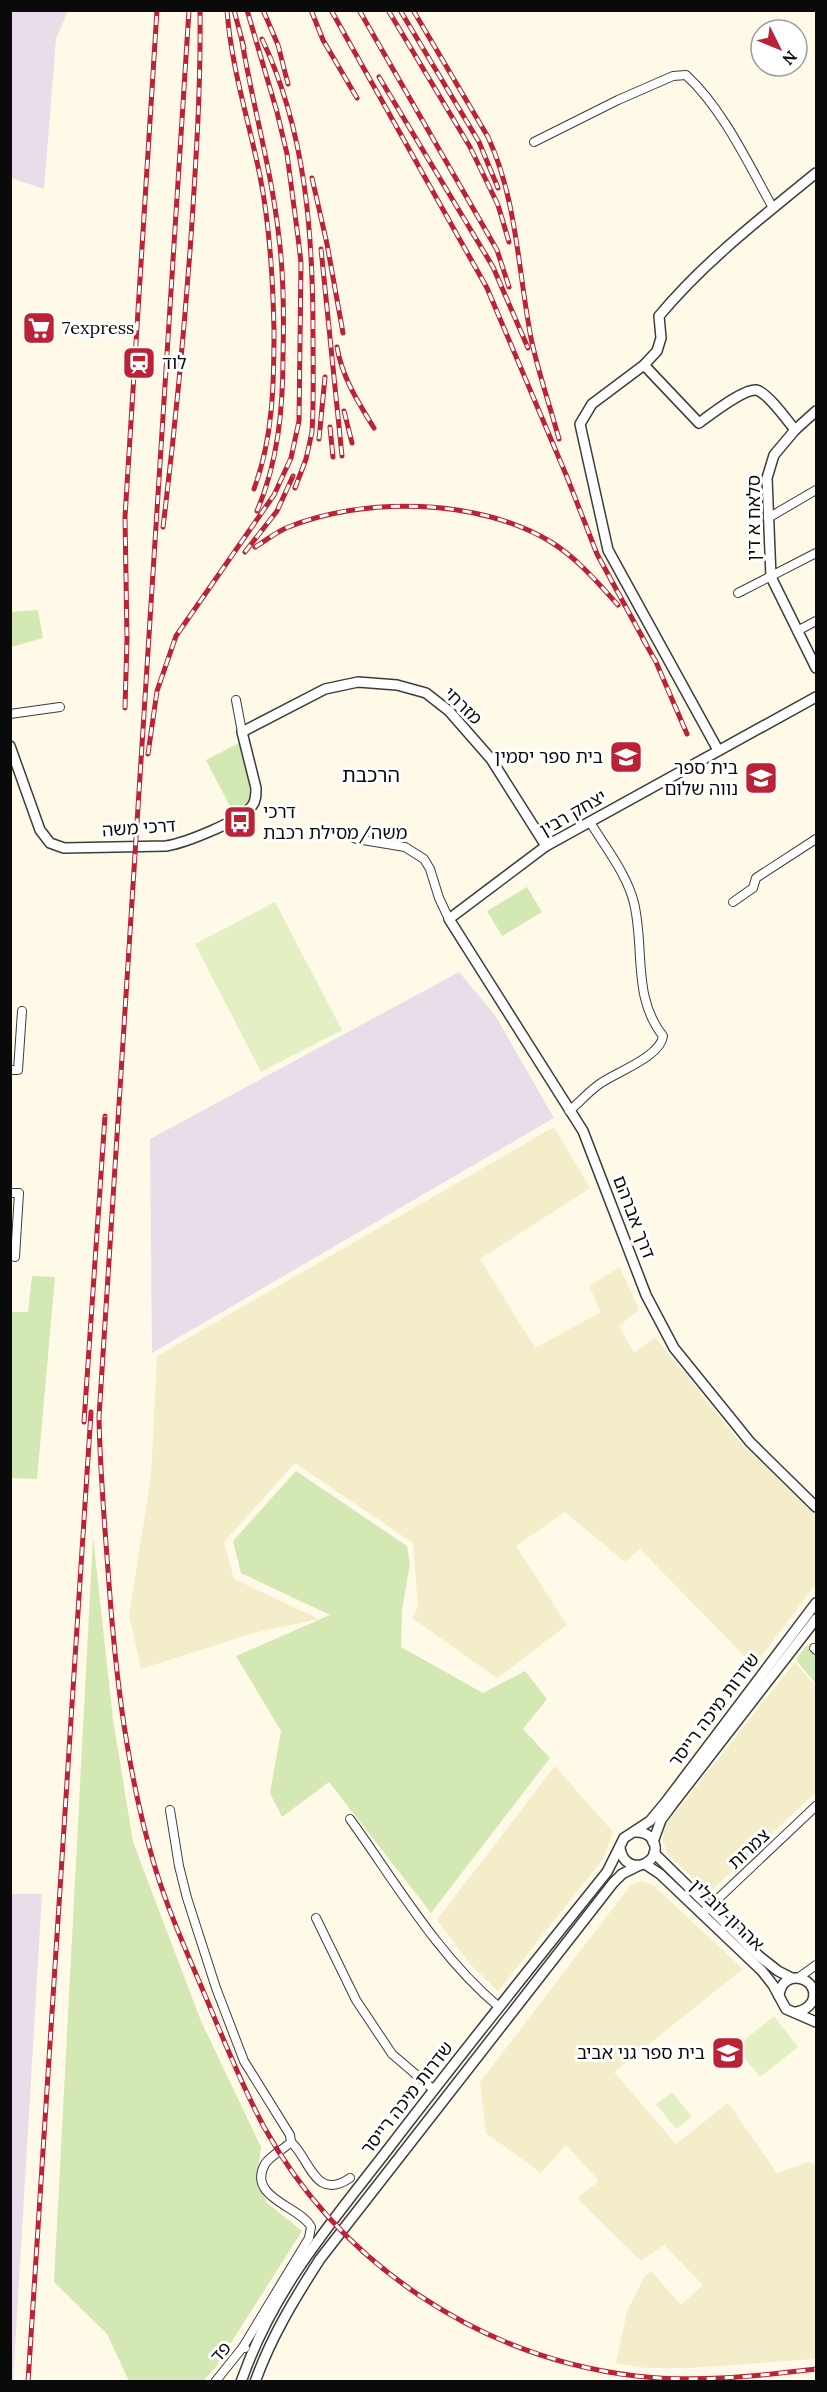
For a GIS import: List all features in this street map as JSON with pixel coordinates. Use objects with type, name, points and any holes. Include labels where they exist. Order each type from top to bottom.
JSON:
[{"type":"street","points":[[534,142],[636,92],[673,76],[686,75],[699,87],[733,137],[773,208]]},
{"type":"street","points":[[718,750],[608,550],[580,424],[592,404],[644,365],[657,351],[662,338],[659,316],[680,292],[719,252],[816,173]]},
{"type":"street","points":[[644,365],[699,423],[746,392],[757,390],[766,396],[795,430]]},
{"type":"street","name":"סלאח א דין","points":[[816,411],[795,430],[774,455],[767,478],[771,577],[816,668]]},
{"type":"street","points":[[768,518],[816,490]]},
{"type":"street","points":[[738,593],[816,553]]},
{"type":"street","points":[[797,632],[816,621]]},
{"type":"street","name":"מזרחי","points":[[242,732],[325,689],[358,682],[397,685],[426,693],[449,711],[491,759],[546,846]]},
{"type":"street","points":[[816,687],[816,698]]},
{"type":"street","name":"יצחק רבין","points":[[449,918],[546,846],[816,698]]},
{"type":"street","points":[[236,700],[242,732]]},
{"type":"street","points":[[10,714],[60,707]]},
{"type":"street","name":"דרכי משה","points":[[10,746],[40,830],[50,843],[64,848],[141,848],[182,843],[236,818],[252,806],[256,788],[242,732]]},
{"type":"street","points":[[569,1111],[600,1083],[644,1059],[663,1042],[663,1036],[652,1023],[645,1006],[637,918],[633,900],[628,885],[590,822]]},
{"type":"street","points":[[332,830],[374,843],[405,847],[423,859],[430,869],[439,898],[449,918]]},
{"type":"street","points":[[733,902],[753,888],[756,878],[816,839]]},
{"type":"street","name":"דרך אברהם","points":[[449,918],[583,1131],[646,1295],[674,1348],[750,1442],[816,1507]]},
{"type":"street","points":[[10,1070],[18,1070],[22,1011]]},
{"type":"street","points":[[10,1193],[19,1193],[15,1257]]},
{"type":"street","name":"שדרות מיכה רייסר","points":[[633,1832],[650,1821],[665,1803],[816,1603]]},
{"type":"street","name":"שדרות מיכה רייסר","points":[[653,1842],[661,1820],[816,1619]]},
{"type":"street","name":"צמרות","points":[[705,1911],[816,1806]]},
{"type":"street","points":[[170,1810],[187,1898],[216,1988],[244,2061],[316,2180],[324,2184],[340,2184],[350,2178]]},
{"type":"street","points":[[350,1819],[447,1953],[481,1991],[500,2007]]},
{"type":"street","points":[[633,1832],[647,1834],[653,1842],[654,1853],[641,1865],[632,1865],[623,1859],[620,1848],[624,1838],[633,1832]]},
{"type":"street","name":"שדרות מיכה רייסר","points":[[241,2382],[247,2348],[309,2252],[607,1872],[620,1848]]},
{"type":"street","name":"אהרון לובלין","points":[[654,1853],[762,1971],[779,1996]]},
{"type":"street","name":"שדרות מיכה רייסר","points":[[255,2382],[265,2353],[285,2313],[320,2259],[613,1883],[622,1874],[641,1865]]},
{"type":"street","name":"אהרון לובלין","points":[[641,1865],[660,1874],[778,1971],[795,1978]]},
{"type":"street","points":[[316,1918],[356,2000],[392,2054],[434,2090]]},
{"type":"street","points":[[816,1965],[781,1987],[779,1996],[783,2005],[816,2022]]},
{"type":"street","points":[[795,1978],[807,1981],[814,2000]]},
{"type":"street","points":[[796,2012],[806,2009],[814,2000],[816,1983]]},
{"type":"street","name":"פד","points":[[215,2382],[247,2348],[311,2232],[311,2227],[306,2220],[268,2193],[262,2179],[265,2164],[291,2142]]},
{"type":"shaded area","points":[[10,11],[68,11],[56,39],[44,189],[11,178]]},
{"type":"shaded area","points":[[459,972],[495,1015],[554,1118],[152,1353],[150,1139]]},
{"type":"shaded area","points":[[554,1127],[590,1188],[480,1259],[535,1348],[601,1312],[589,1286],[620,1267],[639,1310],[619,1326],[634,1353],[655,1337],[744,1447],[816,1512],[816,1584],[754,1666],[640,1549],[625,1562],[565,1512],[516,1546],[567,1625],[497,1678],[412,1618],[418,1607],[413,1543],[295,1463],[224,1542],[234,1579],[319,1619],[253,1633],[141,1669],[129,1615],[151,1477],[157,1356]]},
{"type":"shaded area","points":[[795,1662],[816,1687],[816,1792],[707,1892],[667,1853],[663,1841],[664,1827]]},
{"type":"shaded area","points":[[555,1766],[613,1832],[603,1859],[498,1991],[469,1963],[437,1920]]},
{"type":"shaded area","points":[[641,1881],[653,1885],[743,1969],[614,2072],[676,2144],[728,2103],[777,2173],[808,2162],[816,2165],[816,2359],[690,2368],[646,2368],[616,2363],[627,2311],[645,2276],[651,2271],[681,2305],[703,2285],[664,2245],[641,2261],[577,2198],[599,2181],[566,2145],[541,2173],[486,2133],[480,2082],[630,1886]]},
{"type":"shaded area","points":[[10,1894],[42,1894],[13,2382],[10,2381]]},
{"type":"green space","points":[[38,610],[43,638],[11,647],[11,612]]},
{"type":"green space","points":[[245,740],[256,796],[236,818],[206,760]]},
{"type":"green space","points":[[527,887],[542,912],[502,936],[487,911]]},
{"type":"green space","points":[[275,902],[342,1030],[261,1072],[195,944]]},
{"type":"green space","points":[[32,1276],[55,1277],[37,1479],[11,1478],[11,1312],[28,1312]]},
{"type":"green space","points":[[296,1471],[407,1546],[410,1564],[402,1610],[401,1647],[483,1693],[525,1671],[547,1699],[523,1729],[550,1758],[431,1913],[329,1782],[282,1817],[270,1793],[281,1731],[236,1656],[330,1615],[241,1573],[233,1541]]},
{"type":"green space","points":[[93,1537],[113,1719],[133,1842],[201,2021],[261,2147],[257,2179],[266,2202],[302,2231],[215,2368],[203,2381],[129,2381],[107,2334],[54,2282]]},
{"type":"green space","points":[[807,1645],[816,1654],[816,1684],[796,1660]]},
{"type":"green space","points":[[774,2016],[798,2047],[760,2077],[736,2047]]},
{"type":"green space","points":[[672,2092],[692,2117],[676,2129],[656,2104]]},
{"type":"railway","points":[[125,708],[127,639],[125,517],[157,10]]},
{"type":"railway","points":[[189,10],[99,1417],[100,1459],[115,1655],[130,1760],[154,1864],[179,1933],[248,2096],[264,2127],[295,2176],[332,2221],[374,2261],[420,2296],[470,2325],[523,2349],[579,2366],[636,2376],[682,2379],[749,2376],[816,2369]]},
{"type":"railway","points":[[163,527],[179,382],[191,237],[199,96],[200,10]]},
{"type":"railway","points":[[227,10],[236,73],[256,155],[263,195],[272,273],[273,391],[269,431],[254,489]]},
{"type":"railway","points":[[234,10],[244,48]]},
{"type":"railway","points":[[148,754],[157,691],[176,636],[274,495],[291,458],[299,421],[301,263],[298,237],[287,154],[247,10]]},
{"type":"railway","points":[[263,10],[278,45],[288,84]]},
{"type":"railway","points":[[311,10],[323,40],[357,98]]},
{"type":"railway","points":[[331,10],[487,288],[597,554],[646,644]]},
{"type":"railway","points":[[359,10],[497,250],[509,287]]},
{"type":"railway","points":[[388,10],[470,147],[498,205],[509,242]]},
{"type":"railway","points":[[400,10],[479,142],[498,188]]},
{"type":"railway","points":[[413,10],[488,137],[498,161],[516,236],[531,338],[559,439]]},
{"type":"railway","points":[[262,39],[289,110],[304,184],[311,259],[313,420],[306,459],[295,488]]},
{"type":"railway","points":[[242,41],[276,213],[283,297],[283,376],[278,435],[270,474],[257,511]]},
{"type":"railway","points":[[379,77],[493,267],[528,348]]},
{"type":"railway","points":[[312,178],[343,333]]},
{"type":"railway","points":[[321,249],[342,456]]},
{"type":"railway","points":[[337,347],[347,379],[374,428]]},
{"type":"railway","points":[[319,439],[325,377]]},
{"type":"railway","points":[[344,411],[352,443]]},
{"type":"railway","points":[[330,427],[333,457]]},
{"type":"railway","points":[[245,552],[277,511],[293,476]]},
{"type":"railway","points":[[255,547],[286,528],[350,510],[420,506],[456,510],[522,527],[551,542],[578,563],[618,605]]},
{"type":"railway","points":[[643,639],[656,662],[687,734]]},
{"type":"railway","points":[[84,1422],[105,1116]]},
{"type":"railway","points":[[28,2382],[91,1412]]},
{"type":"place","name":"7express","points":[[39,328]]},
{"type":"place","name":"לוד","points":[[139,363]]},
{"type":"place","name":"בית ספר יסמין","points":[[626,757]]},
{"type":"place","name":"בית ספר נווה שלום","points":[[761,778]]},
{"type":"place","name":"דרכי משה/מסילת רכבת","points":[[240,822]]},
{"type":"place","name":"בית ספר גני אביב","points":[[728,2053]]},
{"type":"district","name":"הרכבת","points":[[371,775]]}]
